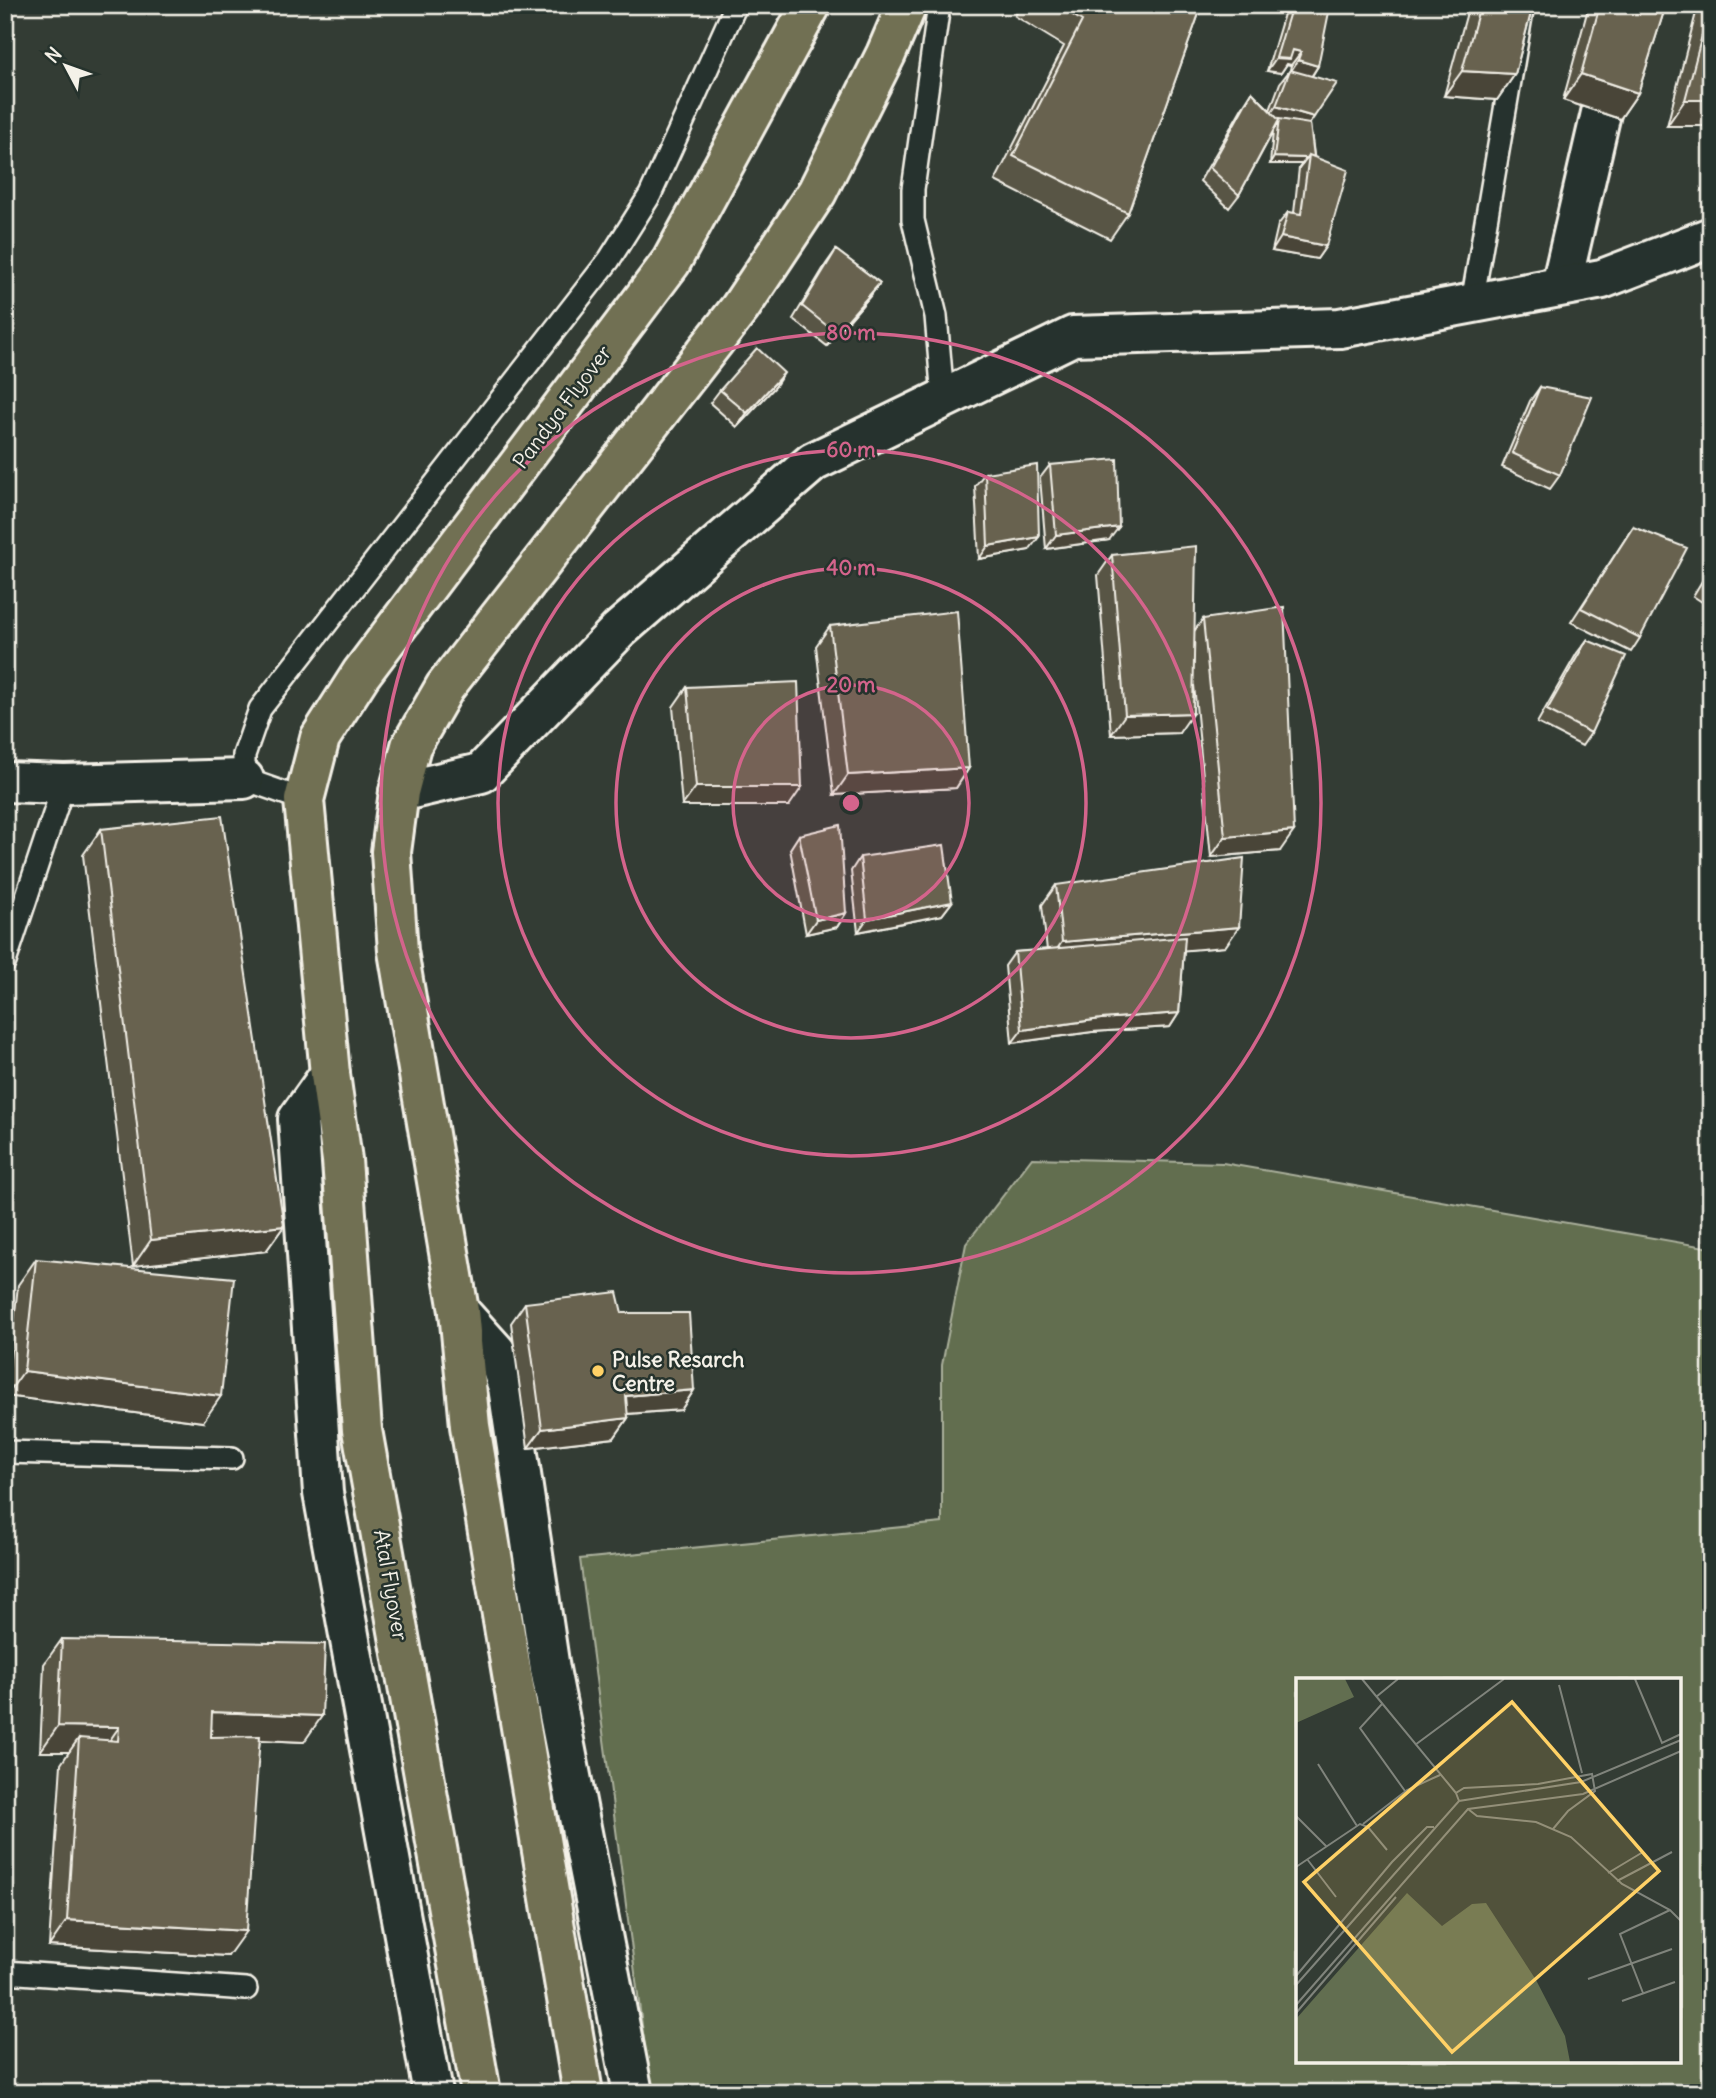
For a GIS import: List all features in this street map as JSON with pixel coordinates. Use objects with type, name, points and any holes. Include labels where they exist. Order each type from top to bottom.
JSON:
[{"type":"main road","name":"Pandya Flyover","points":[[330,1074],[304,800],[320,738],[361,674],[671,262],[811,5]]},
{"type":"main road","points":[[583,2093],[470,1426],[459,1311],[398,951],[391,852],[398,792],[411,746],[445,687],[748,296],[817,192],[887,54],[907,5]]},
{"type":"main road","name":"Atal Flyover","points":[[330,1074],[342,1160],[362,1430],[481,2093]]},
{"type":"street","points":[[1560,286],[1626,5]]},
{"type":"street","points":[[398,792],[481,773],[619,630],[813,462],[1073,336],[1340,328],[1602,279],[1711,237]]},
{"type":"street","points":[[5,782],[64,784],[244,779]]},
{"type":"street","points":[[330,1074],[298,1119],[323,1493],[433,2093]]},
{"type":"street","points":[[459,1311],[495,1352],[508,1387],[550,1669],[634,2093]]},
{"type":"lane","points":[[304,800],[244,779],[244,755],[260,709],[616,249],[650,195],[736,5]]},
{"type":"lane","points":[[939,5],[913,188],[913,220],[936,316],[943,398]]},
{"type":"lane","points":[[1472,303],[1522,5]]},
{"type":"lane","points":[[5,962],[64,784]]},
{"type":"lane","points":[[5,1452],[232,1458]]},
{"type":"lane","points":[[5,1972],[246,1989]]},
{"type":"green space","points":[[1032,1158],[1223,1163],[1711,1248],[1711,2093],[651,2093],[580,1559],[942,1523],[942,1365],[966,1244]]},
{"type":"building","points":[[1057,5],[1202,5],[1128,213],[1013,156],[1082,21]]},
{"type":"building","points":[[1292,5],[1309,5],[1329,12],[1318,66],[1298,60],[1301,52],[1293,50],[1290,59],[1276,58]]},
{"type":"building","points":[[1480,5],[1533,5],[1515,74],[1462,71]]},
{"type":"building","points":[[1600,5],[1666,5],[1638,93],[1581,74]]},
{"type":"building","points":[[1710,5],[1711,100],[1685,100]]},
{"type":"building","points":[[1290,70],[1337,83],[1314,117],[1276,106]]},
{"type":"building","points":[[1252,92],[1279,120],[1239,195],[1210,168]]},
{"type":"building","points":[[1279,119],[1310,124],[1314,157],[1274,157]]},
{"type":"building","points":[[1309,155],[1348,170],[1326,246],[1281,237],[1288,212],[1301,214]]},
{"type":"building","points":[[836,250],[880,283],[836,333],[802,306]]},
{"type":"building","points":[[757,348],[784,373],[747,413],[720,390]]},
{"type":"building","points":[[1540,387],[1592,397],[1560,475],[1512,453]]},
{"type":"building","points":[[1117,459],[1119,527],[1056,535],[1050,465]]},
{"type":"building","points":[[1037,465],[1039,537],[988,546],[985,473]]},
{"type":"building","points":[[1633,527],[1687,548],[1640,638],[1581,608]]},
{"type":"building","points":[[1196,546],[1193,713],[1125,715],[1112,555]]},
{"type":"building","points":[[1284,607],[1294,831],[1225,837],[1203,619]]},
{"type":"building","points":[[957,611],[969,768],[848,775],[830,626]]},
{"type":"building","points":[[1587,640],[1626,656],[1591,733],[1547,710]]},
{"type":"building","points":[[798,682],[802,787],[696,787],[687,687]]},
{"type":"building","points":[[222,816],[284,1226],[151,1240],[101,829]]},
{"type":"building","points":[[840,825],[846,913],[816,920],[799,835]]},
{"type":"building","points":[[944,845],[952,902],[867,919],[860,857]]},
{"type":"building","points":[[1244,858],[1239,927],[1062,942],[1056,885]]},
{"type":"building","points":[[1185,937],[1179,1013],[1101,1019],[1022,1030],[1015,952]]},
{"type":"building","points":[[36,1259],[234,1278],[221,1396],[24,1371]]},
{"type":"building","name":"Pulse Resarch Centre","points":[[617,1292],[622,1313],[689,1313],[694,1390],[626,1396],[628,1418],[542,1429],[525,1303]]},
{"type":"building","points":[[62,1639],[325,1644],[322,1716],[212,1712],[211,1737],[260,1736],[246,1931],[67,1920],[79,1738],[118,1741],[119,1727],[58,1726]]},
{"type":"place","name":"Pulse Resarch Centre","points":[[598,1371]]}]
